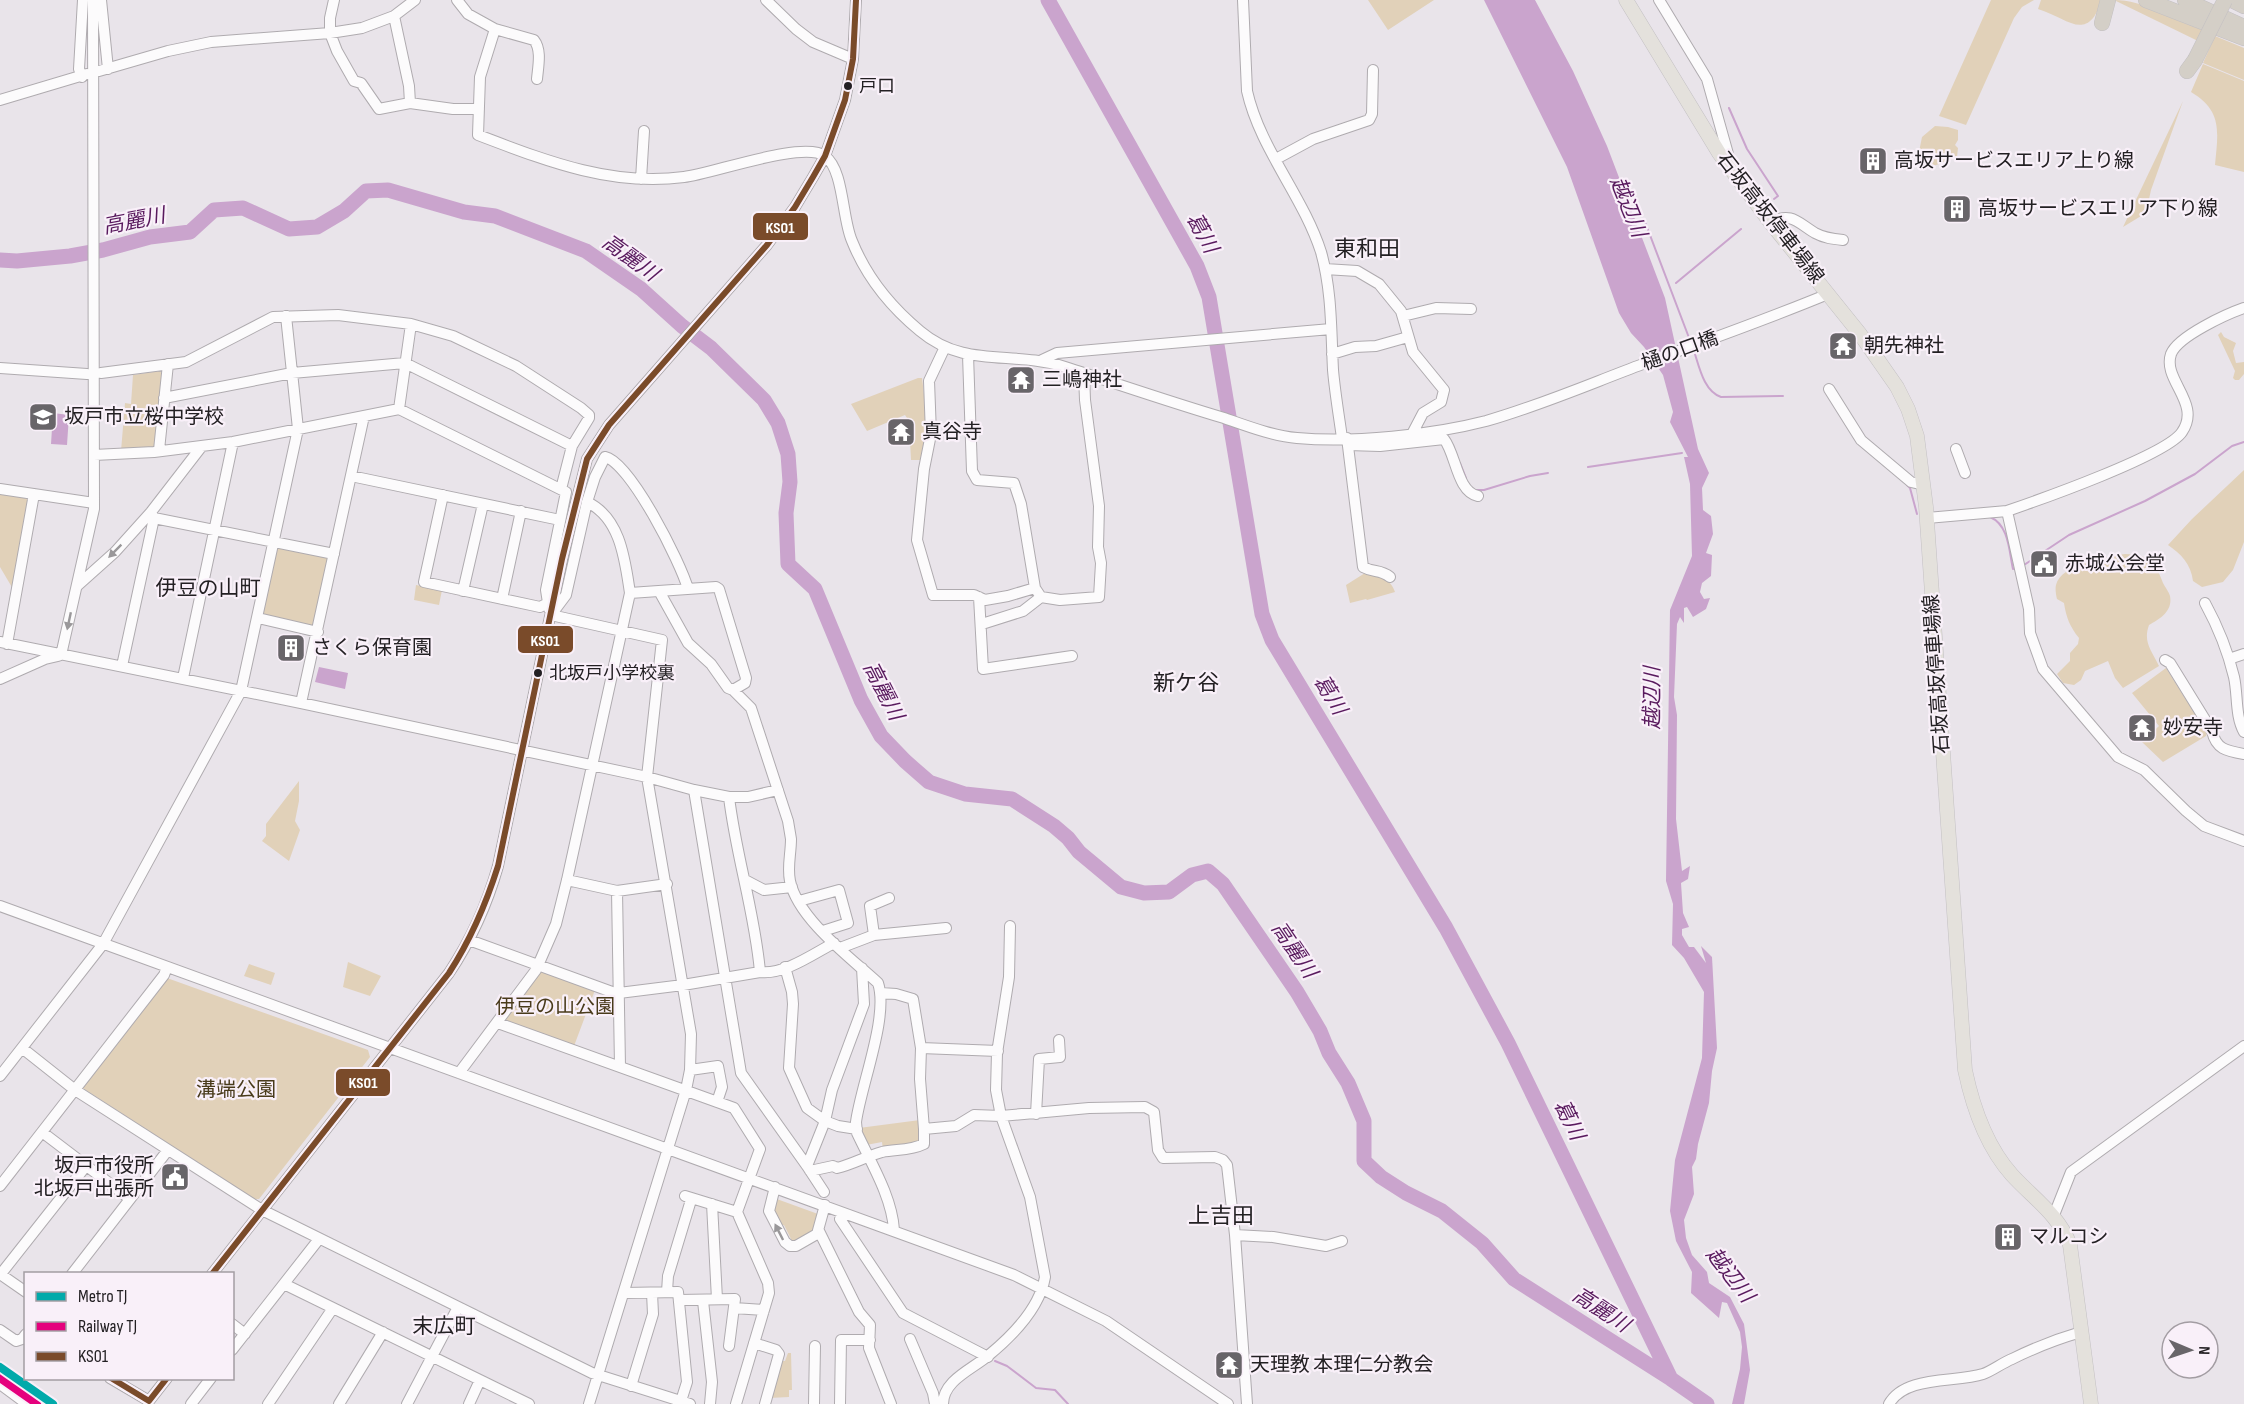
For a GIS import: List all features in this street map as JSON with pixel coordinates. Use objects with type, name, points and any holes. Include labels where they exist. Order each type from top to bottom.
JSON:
[{"type":"highway","points":[[2146,0],[2244,38]]},
{"type":"highway","points":[[2185,0],[2244,27]]},
{"type":"highway","points":[[2191,66],[2225,0]]},
{"type":"highway","points":[[2232,0],[2244,6]]},
{"type":"highway","points":[[2102,23],[2108,2]]},
{"type":"main road","name":"石坂高坂停車場線","points":[[1626,0],[1733,174],[1880,361],[1903,396],[1917,436],[1927,518],[1965,1070],[1980,1122],[1997,1155],[2028,1192],[2054,1215],[2065,1230],[2070,1245],[2091,1404]]},
{"type":"street","points":[[0,100],[85,76],[79,69],[83,0]]},
{"type":"street","points":[[61,655],[94,503],[93,0]]},
{"type":"street","points":[[101,0],[103,70],[168,51],[211,42],[330,33],[362,28],[415,0]]},
{"type":"street","points":[[334,0],[330,33],[337,51],[354,81],[367,90],[379,109],[410,104],[453,110],[479,109]]},
{"type":"street","points":[[457,0],[468,14],[495,29],[537,42],[537,79]]},
{"type":"street","points":[[766,0],[813,42],[853,59]]},
{"type":"street","points":[[215,1272],[448,973],[469,940],[487,902],[495,875],[582,471],[597,441],[767,246],[795,207],[825,156],[845,100],[853,59],[856,0]]},
{"type":"street","points":[[1243,0],[1247,91],[1253,114],[1310,225],[1325,269],[1330,299],[1335,391],[1346,441],[1363,567],[1370,571],[1383,571],[1390,577]]},
{"type":"street","points":[[1659,0],[1707,79],[1733,174]]},
{"type":"street","points":[[398,8],[410,104]]},
{"type":"street","points":[[495,29],[480,77],[478,135],[593,175],[641,179],[685,177],[761,158],[807,151],[825,156],[837,174],[847,229],[861,263],[877,287],[906,319],[932,340],[945,347],[968,355],[1042,360],[1213,415],[1295,438],[1380,446],[1444,439],[1466,489],[1478,496]]},
{"type":"street","points":[[1276,159],[1313,139],[1369,120],[1372,114],[1373,70]]},
{"type":"street","points":[[641,179],[644,131]]},
{"type":"street","points":[[1770,222],[1779,218],[1795,219],[1815,233],[1843,240]]},
{"type":"street","points":[[1325,269],[1357,272],[1368,277],[1386,292],[1403,316],[1413,352],[1441,386],[1444,394],[1441,402],[1423,412],[1412,434]]},
{"type":"street","name":"樋の口橋","points":[[1346,441],[1412,434],[1484,421],[1828,294]]},
{"type":"street","points":[[1403,316],[1436,308],[1471,309]]},
{"type":"street","points":[[1927,518],[2007,510],[2052,495],[2168,445],[2181,435],[2187,424],[2187,405],[2172,375],[2171,355],[2177,346],[2220,316],[2244,308]]},
{"type":"street","points":[[100,373],[186,362],[270,318],[338,315],[411,324],[453,336],[516,366],[581,408],[589,416],[572,446],[561,489]]},
{"type":"street","points":[[0,1076],[103,944],[241,691],[298,429],[286,316]]},
{"type":"street","points":[[399,409],[411,324]]},
{"type":"street","points":[[1042,360],[1057,353],[1331,329]]},
{"type":"street","points":[[1332,354],[1355,347],[1376,346],[1408,337]]},
{"type":"street","points":[[945,347],[930,381],[931,434],[924,469],[917,540],[933,595],[974,595],[985,600],[1038,593],[1060,600],[1099,597],[1101,563],[1098,548],[1099,506],[1085,400],[1084,374]]},
{"type":"street","points":[[968,355],[972,471],[977,480],[1014,483],[1021,504],[1038,593]]},
{"type":"street","points":[[164,398],[292,373],[405,363],[572,446]]},
{"type":"street","points":[[159,450],[168,364]]},
{"type":"street","points":[[0,368],[87,374]]},
{"type":"street","points":[[1828,389],[1861,440],[1911,482],[1923,485]]},
{"type":"street","points":[[94,455],[232,442],[399,409],[566,492],[546,590],[551,615]]},
{"type":"street","points":[[301,703],[364,416]]},
{"type":"street","points":[[183,678],[232,442]]},
{"type":"street","points":[[76,586],[152,515],[202,446]]},
{"type":"street","points":[[1956,449],[1965,473]]},
{"type":"street","points":[[551,615],[566,595],[587,502],[602,460],[608,457],[632,480],[670,545],[688,589]]},
{"type":"street","points":[[351,476],[560,520]]},
{"type":"street","points":[[0,489],[94,503]]},
{"type":"street","points":[[33,494],[4,643],[301,703],[647,777],[729,797],[748,797],[778,790]]},
{"type":"street","points":[[443,495],[424,582],[540,607],[548,603]]},
{"type":"street","points":[[459,1073],[498,1023],[538,965],[556,924],[567,880],[630,593],[624,554],[610,520],[598,507],[587,502]]},
{"type":"street","points":[[463,591],[483,504]]},
{"type":"street","points":[[2007,510],[2028,609],[2030,633],[2043,669],[2118,756],[2144,770],[2204,826],[2244,841]]},
{"type":"street","points":[[502,600],[521,511]]},
{"type":"street","points":[[152,515],[334,554]]},
{"type":"street","points":[[122,666],[152,515]]},
{"type":"street","points":[[630,593],[716,587],[719,589],[746,678],[745,683],[733,690]]},
{"type":"street","points":[[658,591],[688,643],[711,664],[728,688],[751,708],[788,821],[789,868],[792,887],[799,901],[837,946],[878,983],[881,993],[874,1040],[857,1111],[856,1129],[884,1194],[894,1230]]},
{"type":"street","points":[[982,624],[1023,611],[1038,593]]},
{"type":"street","points":[[979,597],[982,624],[981,667],[983,669],[1072,656]]},
{"type":"street","points":[[2205,603],[2229,660],[2234,678],[2238,713],[2244,732]]},
{"type":"street","points":[[551,615],[662,640],[647,777],[691,1034],[690,1070],[686,1090],[589,1404]]},
{"type":"street","points":[[258,618],[318,632]]},
{"type":"street","points":[[2229,660],[2244,654]]},
{"type":"street","points":[[0,679],[45,659],[61,655]]},
{"type":"street","points":[[2165,660],[2170,663],[2212,731],[2215,742],[2220,747],[2244,754]]},
{"type":"street","points":[[694,790],[741,1073],[824,1192]]},
{"type":"street","points":[[729,797],[759,972]]},
{"type":"street","points":[[567,880],[617,891],[667,884]]},
{"type":"street","points":[[745,880],[764,890],[792,887]]},
{"type":"street","points":[[799,901],[839,890],[848,923],[824,931]]},
{"type":"street","points":[[617,891],[620,1066]]},
{"type":"street","points":[[874,935],[870,906],[889,898]]},
{"type":"street","points":[[0,906],[1014,1275],[1106,1321],[1228,1404]]},
{"type":"street","points":[[943,1404],[946,1389],[988,1357],[1012,1334],[1043,1289],[1045,1277],[1030,1197],[1001,1116],[996,1090],[998,1051],[1009,977],[1010,926]]},
{"type":"street","points":[[469,940],[619,993],[759,972],[768,973],[837,946],[874,935],[946,928]]},
{"type":"street","points":[[0,1186],[164,975],[167,967]]},
{"type":"street","points":[[785,967],[792,992],[789,1068],[807,1108],[825,1121],[856,1129]]},
{"type":"street","points":[[808,1168],[825,1121],[832,1090],[864,1004],[862,968]]},
{"type":"street","points":[[808,1168],[844,1166],[884,1152],[910,1149],[924,1144],[920,1088],[921,1048],[913,999],[881,993]]},
{"type":"street","points":[[498,1023],[734,1108],[759,1146],[759,1152],[737,1212],[768,1283],[769,1293],[736,1404]]},
{"type":"street","points":[[1036,1114],[1039,1059],[1060,1057],[1059,1040]]},
{"type":"street","points":[[2054,1215],[2071,1172],[2244,1047]]},
{"type":"street","points":[[22,1048],[75,1090],[262,1210],[598,1375],[686,1403],[687,1382],[678,1292],[624,1293]]},
{"type":"street","points":[[921,1048],[998,1051]]},
{"type":"street","points":[[690,1070],[718,1066],[722,1087],[717,1102]]},
{"type":"street","points":[[924,1129],[956,1126],[974,1115],[1001,1116],[1089,1108],[1144,1107],[1154,1112],[1158,1150],[1163,1158],[1215,1157],[1223,1160],[1227,1165],[1235,1235],[1247,1404]]},
{"type":"street","points":[[42,1132],[130,1199]]},
{"type":"street","points":[[74,1272],[168,1150]]},
{"type":"street","points":[[24,1291],[0,1274],[86,1166]]},
{"type":"street","points":[[775,1187],[768,1210],[787,1245],[796,1246],[815,1237],[819,1231],[825,1205]]},
{"type":"street","points":[[667,1292],[668,1276],[688,1198],[737,1212]]},
{"type":"street","points":[[712,1204],[717,1299]]},
{"type":"street","points":[[840,1219],[903,1313],[988,1357]]},
{"type":"street","points":[[819,1231],[859,1312],[870,1325],[869,1348],[891,1404]]},
{"type":"street","points":[[1235,1235],[1274,1237],[1326,1246],[1342,1241]]},
{"type":"street","points":[[234,1348],[319,1239]]},
{"type":"street","points":[[284,1284],[529,1404]]},
{"type":"street","points":[[631,1386],[653,1314],[652,1293]]},
{"type":"street","points":[[679,1300],[735,1299],[729,1346]]},
{"type":"street","points":[[703,1301],[712,1382],[710,1404]]},
{"type":"street","points":[[407,1404],[458,1307]]},
{"type":"street","points":[[268,1404],[333,1308]]},
{"type":"street","points":[[734,1308],[764,1310]]},
{"type":"street","points":[[234,1326],[245,1334]]},
{"type":"street","points":[[0,1330],[16,1341],[24,1336]]},
{"type":"street","points":[[339,1404],[382,1332]]},
{"type":"street","points":[[1889,1404],[1901,1389],[1985,1374],[2054,1340],[2081,1332]]},
{"type":"street","points":[[910,1339],[933,1393],[935,1404]]},
{"type":"street","points":[[840,1404],[841,1340],[870,1340]]},
{"type":"street","points":[[754,1343],[776,1350],[779,1354],[765,1404]]},
{"type":"street","points":[[814,1404],[815,1346]]},
{"type":"street","points":[[113,1380],[149,1401],[165,1380]]},
{"type":"street","points":[[196,1403],[210,1380]]},
{"type":"street","points":[[469,1404],[480,1380]]},
{"type":"street","points":[[0,1384],[27,1404]]},
{"type":"green space","points":[[1368,0],[1434,0],[1388,30]]},
{"type":"green space","points":[[1991,0],[2034,0],[2022,7],[2014,18],[1966,125],[1939,116]]},
{"type":"green space","points":[[2041,0],[2102,0],[2090,21],[2083,25],[2067,22],[2038,9]]},
{"type":"green space","points":[[2114,0],[2148,7],[2202,30],[2198,41]]},
{"type":"green space","points":[[2215,36],[2244,48],[2244,80],[2203,63]]},
{"type":"green space","points":[[2203,64],[2244,81],[2244,172],[2215,165],[2216,123],[2209,107],[2191,92]]},
{"type":"green space","points":[[2183,101],[2151,190],[2146,213],[2123,227]]},
{"type":"green space","points":[[1935,126],[1958,130],[1958,140],[1955,145],[1958,148],[1957,157],[1923,170],[1923,162],[1918,157],[1922,137]]},
{"type":"green space","points":[[2221,332],[2224,337],[2236,343],[2233,351],[2236,363],[2244,362],[2244,374],[2239,380],[2233,378],[2235,371],[2218,335]]},
{"type":"green space","points":[[160,371],[162,374],[155,448],[121,451],[125,403],[131,404],[133,375]]},
{"type":"green space","points":[[922,378],[925,430],[920,460],[911,460],[909,421],[905,415],[867,431],[851,404]]},
{"type":"green space","points":[[2244,470],[2244,542],[2233,570],[2223,582],[2202,587],[2193,581],[2185,560],[2168,545]]},
{"type":"green space","points":[[0,493],[28,500],[13,589],[0,567]]},
{"type":"green space","points":[[279,547],[330,558],[313,627],[263,615]]},
{"type":"green space","points":[[2125,554],[2140,556],[2154,564],[2170,596],[2168,610],[2149,625],[2147,631],[2149,646],[2159,666],[2123,688],[2115,678],[2108,661],[2085,671],[2081,680],[2074,685],[2063,683],[2057,674],[2070,661],[2070,653],[2078,644],[2079,638],[2069,622],[2064,603],[2057,599],[2056,585],[2066,572],[2075,567]]},
{"type":"green space","points":[[1365,573],[1387,580],[1395,592],[1350,603],[1346,585]]},
{"type":"green space","points":[[416,585],[442,590],[439,605],[414,600]]},
{"type":"green space","points":[[2166,668],[2207,733],[2206,736],[2163,762],[2142,742],[2159,726],[2132,693]]},
{"type":"green space","points":[[299,781],[299,801],[295,821],[300,830],[289,861],[262,841],[266,836],[266,824]]},
{"type":"green space","points":[[348,962],[381,976],[370,996],[343,987]]},
{"type":"green space","points":[[249,964],[275,973],[271,985],[244,976]]},
{"type":"green space","name":"伊豆の山公園","points":[[542,970],[595,990],[574,1046],[508,1022],[506,1019],[538,972]]},
{"type":"green space","name":"溝端公園","points":[[167,978],[368,1050],[370,1057],[259,1199],[254,1199],[81,1087]]},
{"type":"green space","points":[[920,1120],[919,1142],[883,1150],[882,1142],[866,1145],[859,1128]]},
{"type":"green space","points":[[774,1198],[818,1214],[816,1231],[796,1243],[792,1241],[784,1225],[780,1226],[772,1212]]},
{"type":"green space","points":[[788,1353],[791,1353],[792,1390],[789,1390],[789,1397],[769,1398],[781,1361],[785,1361]]},
{"type":"water","name":"越辺川","points":[[1484,0],[1535,0],[1573,71],[1607,146],[1665,298],[1698,449],[1709,473],[1702,488],[1703,510],[1711,516],[1713,534],[1706,553],[1712,555],[1711,576],[1702,583],[1700,592],[1704,599],[1710,598],[1706,609],[1693,617],[1687,607],[1684,608],[1684,623],[1680,617],[1677,624],[1674,697],[1677,715],[1676,819],[1682,871],[1690,866],[1688,879],[1681,883],[1683,913],[1689,927],[1682,929],[1682,935],[1689,947],[1694,947],[1706,963],[1701,946],[1712,957],[1717,1048],[1709,1103],[1696,1159],[1692,1167],[1694,1194],[1684,1220],[1686,1238],[1692,1255],[1707,1272],[1709,1283],[1730,1297],[1744,1324],[1750,1370],[1744,1404],[1732,1404],[1740,1369],[1742,1347],[1740,1332],[1727,1303],[1722,1302],[1719,1318],[1691,1293],[1692,1272],[1676,1241],[1670,1211],[1675,1160],[1702,1058],[1704,992],[1684,958],[1672,945],[1673,904],[1666,881],[1670,610],[1692,556],[1690,484],[1684,457],[1688,457],[1670,422],[1673,412],[1663,375],[1619,313],[1567,167]]},
{"type":"water","points":[[53,413],[69,415],[67,445],[51,444]]},
{"type":"water","points":[[319,667],[348,673],[345,689],[315,682]]},
{"type":"waterway","name":"葛川","points":[[1048,0],[1197,266],[1209,297],[1262,614],[1272,640],[1446,928],[1508,1043],[1671,1379]]},
{"type":"waterway","points":[[1729,108],[1747,149],[1778,196],[1774,199]]},
{"type":"waterway","name":"高麗川","points":[[0,260],[17,261],[70,256],[150,237],[190,232],[214,210],[243,208],[289,229],[317,227],[344,211],[366,191],[388,190],[464,212],[495,216],[586,251],[641,289],[682,326],[711,348],[764,400],[778,423],[788,454],[790,482],[786,513],[788,564],[815,589],[861,700],[881,736],[905,761],[929,782],[965,794],[1012,799],[1054,826],[1079,852],[1121,887],[1144,893],[1169,892],[1192,875],[1208,871],[1223,884],[1297,992],[1320,1031],[1329,1053],[1348,1083],[1364,1121],[1364,1161],[1381,1177],[1406,1193],[1442,1211],[1482,1243],[1514,1279],[1707,1404]]},
{"type":"waterway","name":"越辺川","points":[[1635,222],[1643,220],[1645,222],[1691,343]]},
{"type":"waterway","points":[[1676,283],[1741,229]]},
{"type":"waterway","points":[[1693,348],[1702,377],[1715,394],[1721,397],[1783,396]]},
{"type":"waterway","points":[[2024,565],[2069,535],[2145,501],[2195,474],[2232,446],[2244,442]]},
{"type":"waterway","points":[[1588,467],[1682,453]]},
{"type":"waterway","points":[[1460,463],[1466,478]]},
{"type":"waterway","points":[[1476,490],[1484,490],[1548,473]]},
{"type":"waterway","points":[[1907,485],[1910,488],[1917,514]]},
{"type":"waterway","points":[[1990,517],[2005,532],[2013,569],[2016,568]]},
{"type":"waterway","points":[[995,1361],[1007,1366],[1036,1388],[1055,1390],[1068,1404]]},
{"type":"metro line","name":"TJ","points":[[0,1367],[53,1404]]},
{"type":"rail line","name":"TJ","points":[[0,1378],[37,1404]]},
{"type":"transit line","name":"KS01","points":[[214,1272],[449,973],[471,934],[498,866],[562,559],[587,459],[609,425],[767,245],[795,207],[813,177],[825,156],[845,100],[853,59],[856,0]]},
{"type":"transit line","name":"KS01","points":[[114,1380],[149,1401],[165,1380]]},
{"type":"place","name":"戸口","points":[[848,86]]},
{"type":"place","name":"高坂サービスエリア上り線","points":[[1873,161]]},
{"type":"place","name":"高坂サービスエリア下り線","points":[[1957,209]]},
{"type":"place","name":"朝先神社","points":[[1843,346]]},
{"type":"place","name":"三嶋神社","points":[[1021,380]]},
{"type":"place","name":"坂戸市立桜中学校","points":[[43,417]]},
{"type":"place","name":"真谷寺","points":[[901,432]]},
{"type":"place","name":"赤城公会堂","points":[[2044,564]]},
{"type":"place","name":"さくら保育園","points":[[291,648]]},
{"type":"place","name":"北坂戸小学校裏","points":[[538,673]]},
{"type":"place","name":"妙安寺","points":[[2142,728]]},
{"type":"place","name":"坂戸市役所 北坂戸出張所","points":[[175,1177]]},
{"type":"place","name":"マルコシ","points":[[2008,1237]]},
{"type":"place","name":"天理教 本理仁分教会","points":[[1229,1365]]},
{"type":"district","name":"東和田","points":[[1367,249]]},
{"type":"district","name":"伊豆の山町","points":[[208,588]]},
{"type":"district","name":"新ケ谷","points":[[1186,683]]},
{"type":"district","name":"上吉田","points":[[1221,1216]]},
{"type":"district","name":"末広町","points":[[444,1326]]}]
